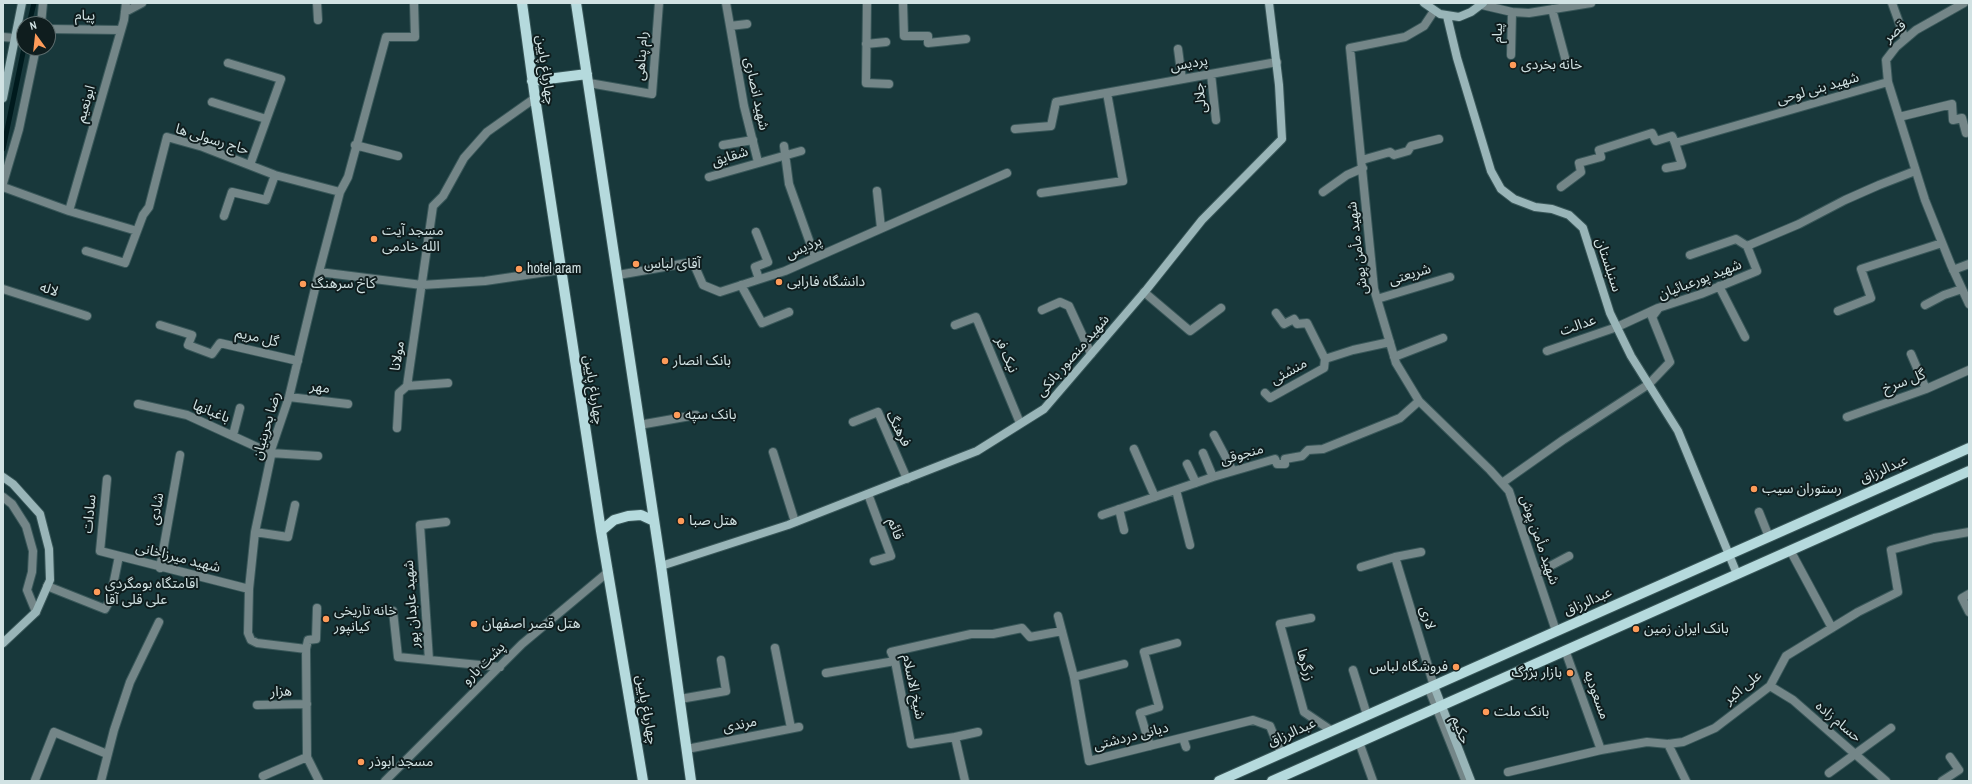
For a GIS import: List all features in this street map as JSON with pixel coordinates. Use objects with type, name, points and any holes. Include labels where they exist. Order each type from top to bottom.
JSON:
[{"type":"main road","name":"چهارباغ پایین","points":[[522,3],[534,98],[560,270],[642,778]]},
{"type":"main road","points":[[576,3],[618,275],[691,781]]},
{"type":"main road","points":[[532,82],[588,79]]},
{"type":"main road","name":"عبدالرزاق","points":[[1219,781],[1969,448]]},
{"type":"main road","points":[[1272,781],[1439,705],[1969,471]]},
{"type":"main road","points":[[601,531],[614,520],[628,516],[641,516],[654,521]]},
{"type":"street","points":[[3,98],[6,73],[22,3]]},
{"type":"street","points":[[42,16],[43,3]]},
{"type":"street","name":"ابونعیم","points":[[69,211],[121,30],[126,3]]},
{"type":"street","points":[[125,12],[142,3]]},
{"type":"street","points":[[317,3],[318,20]]},
{"type":"street","points":[[414,3],[415,37],[386,37],[355,145],[348,177],[340,192],[319,272],[422,285],[485,281],[560,270]]},
{"type":"street","name":"رام پناهی","points":[[588,79],[652,94],[659,3]]},
{"type":"street","name":"شهید انصاری","points":[[726,3],[744,106],[758,162]]},
{"type":"street","points":[[867,3],[866,83],[889,84]]},
{"type":"street","points":[[903,3],[904,36],[928,36],[928,43],[966,40]]},
{"type":"street","name":"شهید منصور بانکی","points":[[661,566],[795,522],[977,451],[1044,409],[1144,292],[1202,220],[1282,139],[1277,62],[1269,3]]},
{"type":"street","points":[[1424,3],[1434,12],[1447,16],[1460,16],[1471,12],[1482,4],[1512,12],[1529,13],[1591,3]]},
{"type":"street","points":[[1892,3],[1905,40]]},
{"type":"street","name":"قصر","points":[[1888,82],[1886,60],[1896,47],[1916,30],[1964,3]]},
{"type":"street","points":[[1552,9],[1567,65]]},
{"type":"street","name":"شهید مأمن پوش","points":[[1434,12],[1424,26],[1405,37],[1350,48],[1374,289],[1394,357],[1419,402],[1509,491],[1556,631]]},
{"type":"street","name":"پیام","points":[[1510,55],[1512,12]]},
{"type":"street","name":"سنبلستان","points":[[1447,16],[1457,58],[1490,171],[1501,189],[1514,199],[1535,207],[1552,209],[1569,215],[1583,228],[1610,313],[1631,356],[1678,430],[1737,574]]},
{"type":"street","points":[[730,26],[747,24]]},
{"type":"street","name":"پیام","points":[[56,29],[121,30]]},
{"type":"street","points":[[3,37],[15,38]]},
{"type":"street","points":[[866,44],[886,42]]},
{"type":"street","points":[[1178,49],[1182,79]]},
{"type":"street","points":[[3,184],[19,129],[34,56]]},
{"type":"street","name":"پردیس","points":[[1015,129],[1051,126],[1056,102],[1277,62]]},
{"type":"street","points":[[228,63],[281,79],[250,165]]},
{"type":"street","name":"جلالی","points":[[1211,74],[1216,120]]},
{"type":"street","points":[[1888,82],[1925,200],[1953,270],[1969,304]]},
{"type":"street","name":"شهید بنی لوحی","points":[[1561,186],[1581,172],[1579,162],[1601,157],[1599,150],[1652,133],[1656,141],[1672,136],[1675,143],[1888,82]]},
{"type":"street","points":[[1041,193],[1123,181],[1106,93]]},
{"type":"street","points":[[422,285],[433,206],[443,196],[464,158],[487,132],[534,98]]},
{"type":"street","points":[[212,102],[266,119]]},
{"type":"street","points":[[1899,117],[1952,104],[1954,120],[1962,118],[1966,133],[1969,132]]},
{"type":"street","name":"حاج رسولی ها","points":[[137,231],[143,215],[149,207],[167,137],[203,147],[275,175],[340,192]]},
{"type":"street","points":[[1324,192],[1362,164],[1390,152],[1394,155],[1408,150],[1411,146],[1439,139]]},
{"type":"street","points":[[723,145],[753,140]]},
{"type":"street","points":[[1666,168],[1682,165],[1675,143]]},
{"type":"street","points":[[355,145],[398,156]]},
{"type":"street","points":[[785,151],[789,184],[815,257]]},
{"type":"street","points":[[758,162],[785,151],[801,151]]},
{"type":"street","name":"شقایق","points":[[709,177],[758,162]]},
{"type":"street","name":"شهید پورعبائیان","points":[[1502,483],[1563,440],[1649,384],[1670,362],[1652,317],[1658,308],[1701,294],[1757,271],[1747,246],[1800,224],[1845,200],[1915,171]]},
{"type":"street","name":"پردیس","points":[[618,275],[693,262],[703,285],[720,292],[785,271],[1007,173]]},
{"type":"street","points":[[224,216],[232,192],[266,200],[275,175]]},
{"type":"street","points":[[3,187],[69,211],[137,231],[125,262],[86,251]]},
{"type":"street","points":[[877,191],[881,228]]},
{"type":"street","points":[[756,232],[768,262],[755,267],[759,279]]},
{"type":"street","points":[[1690,255],[1736,239],[1747,246]]},
{"type":"street","points":[[1838,311],[1871,298],[1861,269],[1942,243]]},
{"type":"street","points":[[1953,270],[1969,264]]},
{"type":"street","name":"رضا بحرینیان","points":[[306,649],[257,643],[251,640],[248,633],[249,589],[255,532],[270,452],[289,396],[319,272]]},
{"type":"street","name":"شریعتی","points":[[1377,299],[1450,277]]},
{"type":"street","name":"مولانا","points":[[397,428],[399,393],[407,386],[422,285]]},
{"type":"street","points":[[741,285],[762,323],[789,312]]},
{"type":"street","points":[[1719,286],[1745,337]]},
{"type":"street","name":"لاله","points":[[3,288],[87,316]]},
{"type":"street","points":[[1925,304],[1944,295],[1962,289]]},
{"type":"street","points":[[1144,292],[1190,331],[1221,308]]},
{"type":"street","points":[[1042,310],[1060,302],[1069,306],[1091,354]]},
{"type":"street","name":"عدالت","points":[[1547,351],[1617,326],[1658,308]]},
{"type":"street","points":[[1276,313],[1284,324],[1294,319],[1297,324],[1307,323],[1325,359]]},
{"type":"street","name":"نیک فر","points":[[955,325],[976,317],[1020,423]]},
{"type":"street","name":"گل مریم","points":[[160,325],[192,335],[188,345],[212,354],[220,343],[298,361]]},
{"type":"street","points":[[1394,357],[1443,338]]},
{"type":"street","name":"منشئی","points":[[1265,393],[1270,398],[1324,368],[1325,359],[1353,350],[1390,342]]},
{"type":"street","points":[[1911,354],[1926,389]]},
{"type":"street","name":"گل سرخ","points":[[1847,417],[1926,389],[1969,370]]},
{"type":"street","points":[[407,386],[448,383]]},
{"type":"street","name":"مهر","points":[[289,396],[348,404]]},
{"type":"street","name":"منجوقی","points":[[1102,515],[1213,477],[1275,459],[1277,464],[1285,464],[1285,459],[1302,456],[1308,450],[1323,449],[1400,418],[1419,402]]},
{"type":"street","name":"باغبانها","points":[[138,404],[187,415],[270,452],[318,456]]},
{"type":"street","points":[[233,435],[240,408]]},
{"type":"street","name":"فرهنگ","points":[[853,422],[878,412],[908,479]]},
{"type":"street","points":[[639,425],[696,415]]},
{"type":"street","points":[[1214,435],[1233,471]]},
{"type":"street","points":[[1134,449],[1155,497]]},
{"type":"street","points":[[773,452],[795,522]]},
{"type":"street","points":[[1203,453],[1213,477]]},
{"type":"street","name":"شادی","points":[[160,568],[180,455]]},
{"type":"street","points":[[1187,464],[1196,483]]},
{"type":"street","points":[[3,477],[13,484],[40,514],[49,549],[50,580],[36,612],[3,643]]},
{"type":"street","name":"سادات","points":[[100,551],[107,479]]},
{"type":"street","points":[[1176,490],[1190,545]]},
{"type":"street","name":"قائم","points":[[868,494],[891,556],[874,561]]},
{"type":"street","points":[[3,497],[12,504],[26,526],[33,551],[32,572],[27,590],[36,612]]},
{"type":"street","points":[[255,532],[288,536],[295,505]]},
{"type":"street","points":[[1119,509],[1124,530]]},
{"type":"street","points":[[1759,512],[1769,537]]},
{"type":"street","name":"شهید عابدان پور","points":[[446,522],[420,525],[429,660],[500,667]]},
{"type":"street","name":"علی اکبر","points":[[1508,772],[1601,750],[1647,742],[1668,744],[1683,742],[1715,728],[1770,686],[1786,656],[1858,612],[1898,592],[1891,550],[1934,538],[1969,532]]},
{"type":"street","points":[[1790,550],[1832,628]]},
{"type":"street","name":"شهید میرزاخانی","points":[[100,551],[160,568],[249,589]]},
{"type":"street","points":[[1361,567],[1395,557],[1421,552]]},
{"type":"street","points":[[47,586],[105,609],[110,600],[119,556]]},
{"type":"street","points":[[1536,573],[1569,556]]},
{"type":"street","name":"لاری","points":[[1395,557],[1431,687]]},
{"type":"street","name":"پشت بارو","points":[[385,781],[522,644],[608,572]]},
{"type":"street","points":[[1969,594],[1962,598],[1969,612]]},
{"type":"street","points":[[317,608],[316,639],[308,640],[306,649],[307,757],[319,781]]},
{"type":"street","points":[[393,611],[398,657],[429,660]]},
{"type":"street","name":"دیانی دردشتی","points":[[1058,616],[1074,676],[1089,761],[1253,720],[1270,726],[1281,754]]},
{"type":"street","name":"زرگرها","points":[[1311,618],[1280,624],[1304,712],[1332,731]]},
{"type":"street","points":[[101,781],[107,754],[130,682],[159,622]]},
{"type":"street","name":"شیخ الاسلام","points":[[954,737],[911,744],[895,661],[891,652],[971,634],[993,634],[1022,628],[1030,637],[1062,631]]},
{"type":"street","points":[[1150,746],[1140,713],[1159,707],[1144,652],[1177,643]]},
{"type":"street","name":"مرندی","points":[[687,749],[795,727],[775,648]]},
{"type":"street","name":"مسعودیه","points":[[1565,650],[1601,750]]},
{"type":"street","points":[[680,699],[726,691],[721,660]]},
{"type":"street","points":[[826,673],[895,661]]},
{"type":"street","points":[[1074,676],[1124,664]]},
{"type":"street","points":[[1353,670],[1367,715]]},
{"type":"street","name":"حسام زاده","points":[[1770,686],[1793,700],[1855,752],[1886,781]]},
{"type":"street","points":[[1431,687],[1439,705]]},
{"type":"street","name":"هزار","points":[[257,705],[307,704]]},
{"type":"street","name":"حکیم","points":[[1439,705],[1471,781]]},
{"type":"street","points":[[1829,772],[1855,752],[1891,728]]},
{"type":"street","points":[[35,780],[54,732],[107,754]]},
{"type":"street","points":[[965,781],[954,737],[978,732]]},
{"type":"street","points":[[1182,738],[1186,747]]},
{"type":"street","points":[[1359,742],[1373,781]]},
{"type":"street","points":[[1668,744],[1686,781]]},
{"type":"street","points":[[1942,781],[1959,770],[1950,756]]},
{"type":"street","points":[[263,776],[307,757]]},
{"type":"lane","name":"حکیم","points":[[1439,705],[1465,781]]},
{"type":"waterway","points":[[31,16],[34,3]]},
{"type":"waterway","points":[[3,149],[22,56]]},
{"type":"place","name":"خانه بخردی","points":[[1513,65]]},
{"type":"place","name":"مسجد آیت الله خادمی","points":[[374,239]]},
{"type":"place","name":"آقای لباس","points":[[636,264]]},
{"type":"place","name":"hotel aram","points":[[519,269]]},
{"type":"place","name":"دانشگاه فارابی","points":[[779,282]]},
{"type":"place","name":"کاخ سرهنگ","points":[[303,284]]},
{"type":"place","name":"بانک انصار","points":[[665,361]]},
{"type":"place","name":"بانک سپه","points":[[677,415]]},
{"type":"place","name":"رستوران سيب","points":[[1754,489]]},
{"type":"place","name":"هتل صبا","points":[[681,521]]},
{"type":"place","name":"اقامتگاه بومگردی علی قلی آقا","points":[[97,592]]},
{"type":"place","name":"خانه تاریخی کیانپور","points":[[326,619]]},
{"type":"place","name":"هتل قصر اصفهان","points":[[474,624]]},
{"type":"place","name":"بانک ایران زمین","points":[[1636,629]]},
{"type":"place","name":"فروشگاه لباس","points":[[1456,667]]},
{"type":"place","name":"بازار بزرگ","points":[[1570,673]]},
{"type":"place","name":"بانک ملت","points":[[1486,712]]},
{"type":"place","name":"مسجد ابوذر","points":[[361,762]]}]
